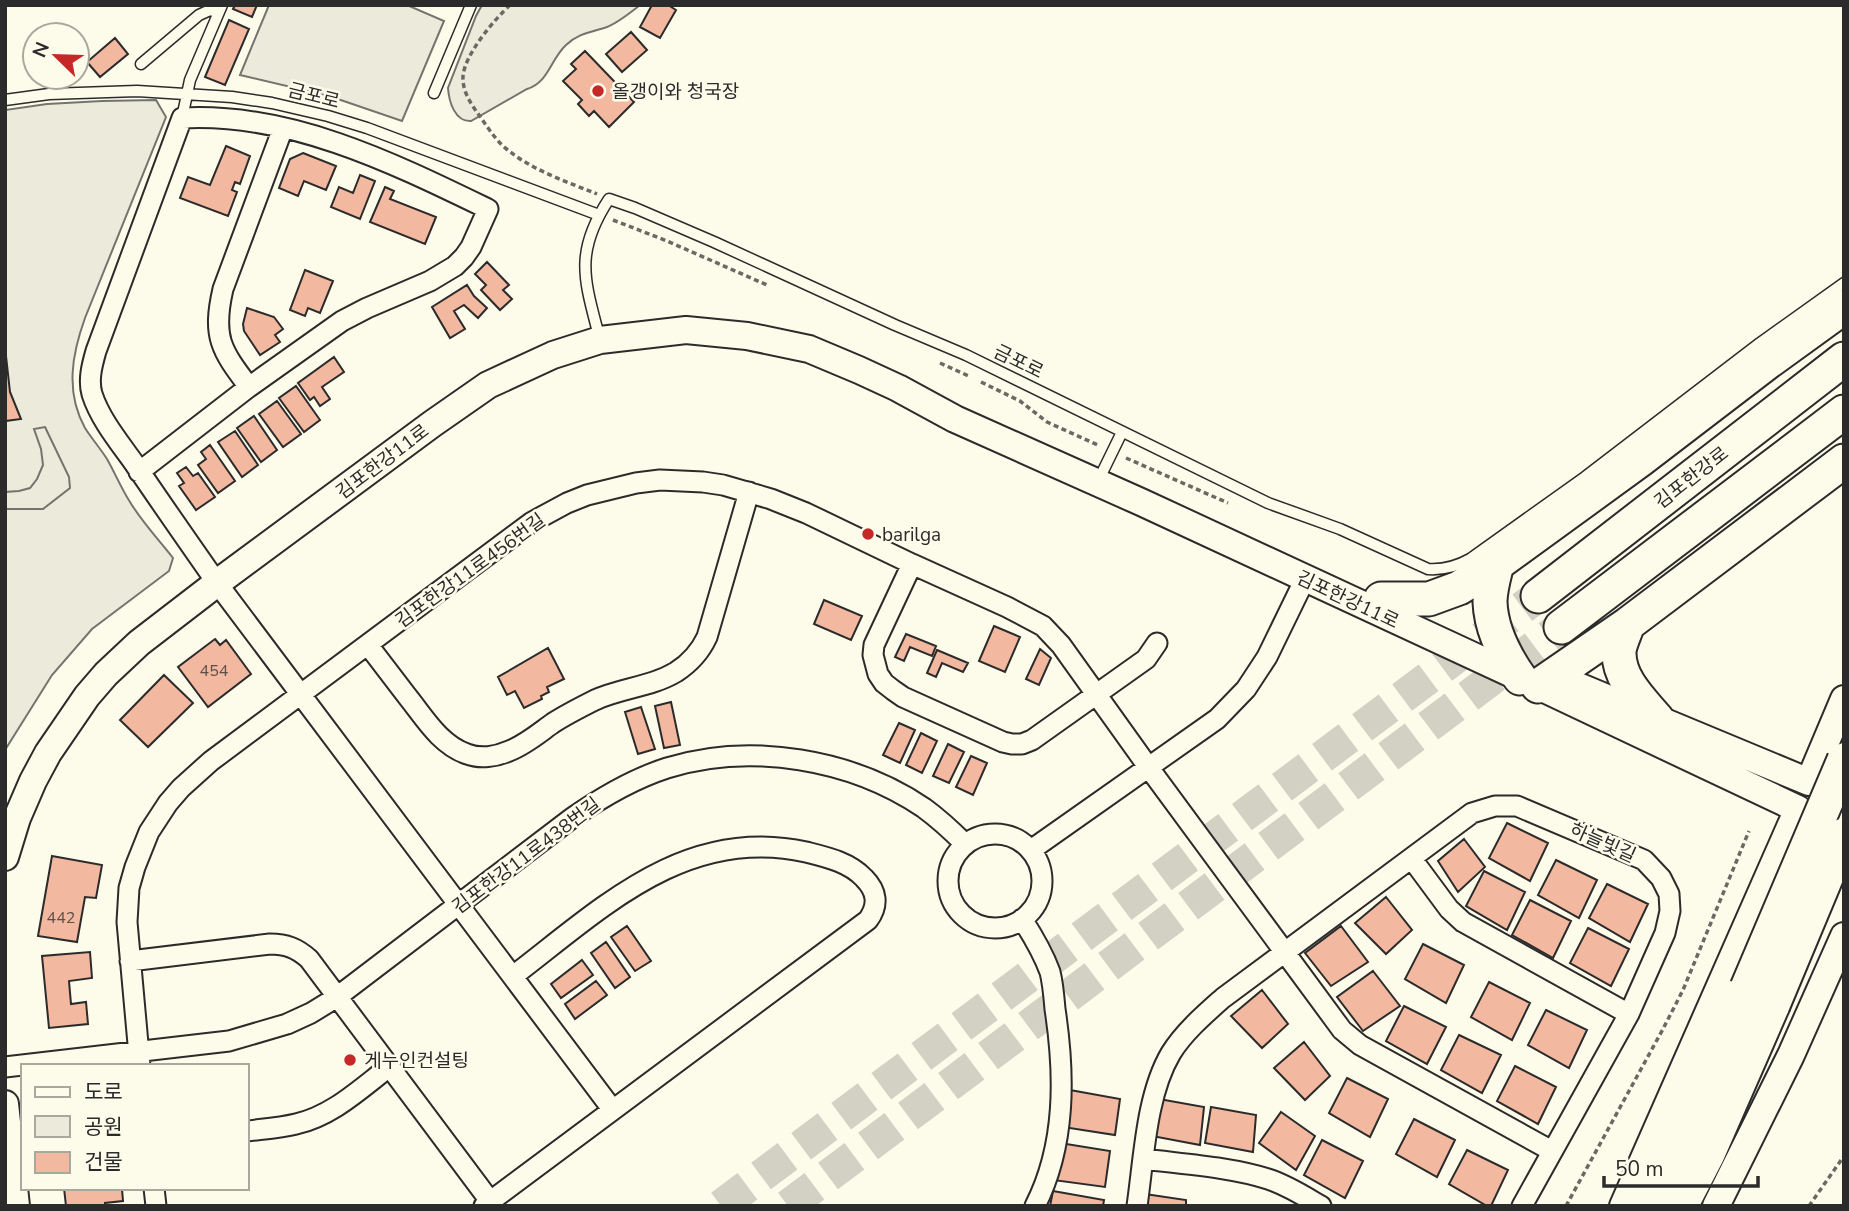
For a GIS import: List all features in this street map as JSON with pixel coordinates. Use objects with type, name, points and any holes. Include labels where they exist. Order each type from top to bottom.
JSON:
[{"type":"highway","points":[[1381,599],[1429,599],[1459,588],[1497,564],[1640,460],[1844,307]]},
{"type":"highway","name":"김포한강로","points":[[1538,596],[1844,359]]},
{"type":"highway","name":"김포한강로","points":[[1561,628],[1844,412]]},
{"type":"highway","points":[[1497,564],[1490,600],[1494,625],[1529,673],[1628,624],[1844,461]]},
{"type":"highway","points":[[1628,624],[1619,649],[1620,665],[1631,688],[1657,719]]},
{"type":"highway","points":[[1681,1206],[1708,1154],[1760,996],[1844,760]]},
{"type":"highway","points":[[1651,1206],[1844,835]]},
{"type":"main road","name":"김포한강11로","points":[[5,857],[33,781],[48,753],[87,696],[139,643],[488,385],[553,355],[600,340],[686,330],[747,336],[809,349],[898,388],[1107,462],[1798,809]]},
{"type":"main road","name":"김포한강11로","points":[[898,388],[955,419],[1304,579],[1529,673],[1657,719],[1809,782]]},
{"type":"main road","points":[[1623,1206],[1844,699]]},
{"type":"main road","points":[[1809,782],[1844,767]]},
{"type":"main road","points":[[1798,809],[1810,839],[1820,852],[1834,862],[1844,864]]},
{"type":"main road","points":[[1716,1206],[1791,1055],[1844,936]]},
{"type":"main road","points":[[5,1104],[16,1206]]},
{"type":"street","points":[[139,472],[249,387],[342,321],[430,281],[455,266],[471,247],[488,209],[366,154],[283,128],[210,117],[182,118],[96,351],[90,381],[98,408],[110,428],[139,472],[217,583],[612,1109]]},
{"type":"street","points":[[249,387],[227,358],[222,346],[218,323],[219,308],[223,289],[283,128]]},
{"type":"street","name":"김포한강11로456번길","points":[[130,961],[127,922],[129,888],[142,849],[168,803],[194,775],[532,522],[567,503],[610,488],[636,483],[660,480],[703,482],[750,492],[806,513],[1043,626],[1061,645],[1149,768]]},
{"type":"street","points":[[369,645],[429,725],[447,743],[469,755],[482,757],[510,751],[581,707],[599,698],[664,678],[695,657],[707,637],[750,492]]},
{"type":"street","points":[[912,564],[874,645],[873,655],[878,674],[884,683],[903,696],[1012,744],[1032,740],[1097,695],[1146,659],[1157,643]]},
{"type":"street","points":[[1031,850],[1217,719],[1246,689],[1267,657],[1304,579]]},
{"type":"street","name":"김포한강11로438번길","points":[[55,1064],[139,1059],[249,1036],[299,1018],[337,997],[572,818],[608,794],[643,777],[695,761],[721,758],[783,758],[830,766],[904,796],[937,818],[965,844]]},
{"type":"street","points":[[1149,768],[1342,1030],[1360,1045],[1552,1151]]},
{"type":"street","name":"하늘빛길","points":[[1137,1206],[1153,1097],[1171,1053],[1204,1015],[1223,998],[1472,813],[1495,806],[1517,806],[1644,860],[1661,878],[1669,894],[1670,911],[1665,933],[1629,1014],[1522,1206]]},
{"type":"street","points":[[999,833],[1015,837],[1031,850],[1038,860],[1042,876],[1041,892],[1034,907],[1022,919],[995,928],[968,920],[958,910],[951,898],[948,876],[949,868],[965,844],[983,834],[999,833]]},
{"type":"street","points":[[139,1059],[130,961],[270,944],[282,944],[302,952],[487,1204],[868,920],[873,913],[876,899],[870,884],[860,874],[827,858],[797,850],[723,850],[676,864],[632,886],[513,976]]},
{"type":"street","points":[[1412,859],[1449,909],[1463,922],[1629,1014]]},
{"type":"street","points":[[1022,919],[1039,946],[1050,974],[1062,1070],[1056,1144],[1048,1175],[1035,1206]]},
{"type":"street","points":[[248,1130],[296,1124],[321,1115],[389,1067]]},
{"type":"street","points":[[1144,1159],[1246,1174],[1269,1180],[1321,1206]]},
{"type":"lane","points":[[435,93],[471,5]]},
{"type":"lane","points":[[141,64],[200,15],[220,9],[186,93],[182,118]]},
{"type":"lane","name":"금포로","points":[[5,100],[48,94],[100,92],[186,93],[272,103],[367,128],[599,215]]},
{"type":"lane","points":[[600,340],[584,272],[584,256],[599,215],[609,199]]},
{"type":"lane","name":"금포로","points":[[609,199],[703,237],[966,355],[1268,503],[1340,528],[1428,569],[1441,570],[1470,559],[1585,477],[1760,343],[1844,283]]},
{"type":"lane","points":[[1107,462],[1122,432]]},
{"type":"path","points":[[510,5],[486,31],[466,64],[463,75],[466,94],[493,135],[510,152],[533,166],[609,199]]},
{"type":"path","points":[[599,215],[667,241],[776,289]]},
{"type":"path","points":[[935,360],[1020,401],[1107,462],[1229,503]]},
{"type":"path","points":[[1566,1206],[1683,990],[1749,831]]},
{"type":"path","points":[[1809,1206],[1844,1156]]},
{"type":"green space","points":[[269,5],[407,5],[444,21],[402,121],[329,96],[240,75]]},
{"type":"green space","points":[[482,5],[640,5],[611,25],[580,35],[571,41],[545,76],[534,86],[471,121],[457,115],[448,88]]},
{"type":"green space","points":[[156,100],[166,117],[85,318],[74,359],[73,387],[85,428],[107,459],[145,524],[173,558],[169,571],[92,629],[52,675],[5,750],[5,110],[47,104]]},
{"type":"shaded area","points":[[45,427],[69,477],[70,488],[43,509],[5,509],[5,492],[30,488],[37,479],[43,465],[34,429]]},
{"type":"building","points":[[235,5],[257,5],[252,17],[233,9]]},
{"type":"building","points":[[652,5],[668,5],[676,10],[660,38],[640,27]]},
{"type":"building","points":[[229,20],[249,29],[225,85],[205,77]]},
{"type":"building","points":[[631,32],[647,50],[622,72],[606,54]]},
{"type":"building","points":[[115,38],[128,54],[100,77],[91,67],[91,59]]},
{"type":"building","name":"올갱이와 청국장","points":[[585,51],[634,102],[609,127],[594,111],[589,116],[578,104],[582,100],[563,81],[576,69],[571,64]]},
{"type":"building","points":[[226,146],[250,156],[240,184],[235,182],[232,190],[237,192],[228,216],[180,198],[188,177],[210,185]]},
{"type":"building","points":[[303,153],[336,166],[326,190],[304,181],[298,196],[279,188],[290,159]]},
{"type":"building","points":[[360,175],[375,181],[360,219],[331,207],[339,187],[353,193]]},
{"type":"building","points":[[385,187],[394,191],[390,199],[436,217],[425,244],[370,222]]},
{"type":"building","points":[[487,262],[509,285],[503,290],[512,299],[500,310],[481,290],[486,285],[475,274]]},
{"type":"building","points":[[305,270],[333,281],[320,313],[308,308],[305,316],[290,310]]},
{"type":"building","points":[[467,285],[487,308],[478,318],[464,305],[454,311],[465,329],[450,338],[432,307]]},
{"type":"building","points":[[247,308],[274,317],[283,329],[275,335],[280,342],[260,355],[244,331]]},
{"type":"building","points":[[5,347],[10,392],[21,419],[5,421]]},
{"type":"building","points":[[334,357],[344,372],[322,387],[330,399],[320,406],[314,397],[310,400],[298,383]]},
{"type":"building","points":[[296,386],[320,420],[304,432],[279,398]]},
{"type":"building","points":[[277,401],[301,434],[283,447],[259,414]]},
{"type":"building","points":[[254,416],[277,450],[261,462],[237,428]]},
{"type":"building","points":[[235,431],[258,465],[242,477],[218,442]]},
{"type":"building","points":[[210,445],[235,481],[218,493],[198,465],[206,459],[201,452]]},
{"type":"building","points":[[186,467],[193,476],[198,473],[215,497],[196,510],[179,486],[184,483],[177,473]]},
{"type":"building","points":[[824,600],[862,616],[851,640],[814,624]]},
{"type":"building","points":[[994,626],[1020,637],[1005,672],[979,661]]},
{"type":"building","points":[[906,634],[936,646],[932,656],[910,647],[904,661],[895,657]]},
{"type":"building","points":[[215,639],[220,645],[226,640],[251,674],[208,707],[178,667]]},
{"type":"building","points":[[548,648],[564,679],[547,687],[549,692],[541,696],[542,699],[524,708],[515,691],[507,695],[498,677]]},
{"type":"building","points":[[1040,649],[1051,658],[1039,685],[1026,679]]},
{"type":"building","points":[[937,650],[968,663],[963,672],[942,663],[936,677],[927,673]]},
{"type":"building","points":[[164,675],[193,703],[148,747],[120,720]]},
{"type":"building","points":[[671,702],[680,745],[664,748],[655,706]]},
{"type":"building","points":[[641,707],[655,749],[638,754],[625,712]]},
{"type":"building","points":[[899,723],[915,730],[900,763],[883,755]]},
{"type":"building","points":[[921,733],[937,741],[922,773],[906,765]]},
{"type":"building","points":[[948,744],[964,752],[949,783],[933,776]]},
{"type":"building","points":[[971,756],[987,763],[973,795],[956,787]]},
{"type":"building","points":[[1507,823],[1548,843],[1530,881],[1489,858]]},
{"type":"building","points":[[1464,839],[1485,867],[1458,892],[1438,861]]},
{"type":"building","points":[[52,856],[102,865],[96,898],[85,897],[77,942],[38,936]]},
{"type":"building","points":[[1556,860],[1597,880],[1579,918],[1538,895]]},
{"type":"building","points":[[1484,871],[1525,892],[1507,930],[1466,906]]},
{"type":"building","points":[[1607,884],[1648,904],[1630,942],[1589,918]]},
{"type":"building","points":[[1386,897],[1412,930],[1386,954],[1355,923]]},
{"type":"building","points":[[1530,900],[1571,921],[1553,958],[1512,935]]},
{"type":"building","points":[[627,926],[651,961],[635,971],[611,937]]},
{"type":"building","points":[[1341,926],[1368,962],[1331,986],[1305,953]]},
{"type":"building","points":[[1588,928],[1629,949],[1611,986],[1570,963]]},
{"type":"building","points":[[606,942],[630,977],[615,988],[591,953]]},
{"type":"building","points":[[1423,944],[1464,965],[1446,1003],[1405,979]]},
{"type":"building","points":[[90,952],[92,978],[69,981],[71,1004],[86,1002],[88,1024],[49,1028],[42,956]]},
{"type":"building","points":[[582,960],[593,975],[561,998],[551,984]]},
{"type":"building","points":[[1373,971],[1400,1006],[1363,1031],[1337,997]]},
{"type":"building","points":[[596,981],[607,995],[575,1019],[565,1004]]},
{"type":"building","points":[[1489,982],[1530,1003],[1512,1040],[1471,1017]]},
{"type":"building","points":[[1262,990],[1288,1024],[1262,1048],[1231,1016]]},
{"type":"building","points":[[1404,1006],[1446,1027],[1427,1064],[1386,1041]]},
{"type":"building","points":[[1546,1010],[1587,1030],[1569,1068],[1528,1045]]},
{"type":"building","points":[[1459,1035],[1501,1055],[1482,1093],[1441,1070]]},
{"type":"building","points":[[1304,1042],[1330,1076],[1305,1100],[1274,1068]]},
{"type":"building","points":[[1515,1066],[1556,1087],[1538,1124],[1497,1101]]},
{"type":"building","points":[[1347,1078],[1388,1099],[1370,1137],[1329,1113]]},
{"type":"building","points":[[1070,1090],[1120,1099],[1115,1135],[1063,1127]]},
{"type":"building","points":[[1159,1099],[1204,1107],[1200,1145],[1152,1136]]},
{"type":"building","points":[[1211,1107],[1256,1115],[1253,1152],[1205,1143]]},
{"type":"building","points":[[1281,1112],[1315,1136],[1296,1170],[1259,1143]]},
{"type":"building","points":[[1414,1119],[1455,1140],[1437,1177],[1396,1154]]},
{"type":"building","points":[[1322,1140],[1363,1161],[1345,1198],[1304,1175]]},
{"type":"building","points":[[1060,1143],[1110,1151],[1105,1187],[1053,1180]]},
{"type":"building","points":[[1467,1150],[1508,1170],[1491,1206],[1449,1184]]},
{"type":"building","points":[[64,1190],[122,1190],[123,1201],[105,1203],[105,1206],[66,1206]]},
{"type":"building","points":[[1053,1191],[1104,1200],[1103,1206],[1050,1206]]},
{"type":"building","points":[[1145,1194],[1186,1200],[1186,1206],[1143,1206]]},
{"type":"tunnel","points":[[721,1206],[1538,596]]},
{"type":"tunnel","points":[[788,1206],[1561,627]]},
{"type":"place","name":"올갱이와 청국장","points":[[598,91]]},
{"type":"place","name":"barilga","points":[[868,534]]},
{"type":"place","name":"게누인컨설팅","points":[[350,1060]]}]
